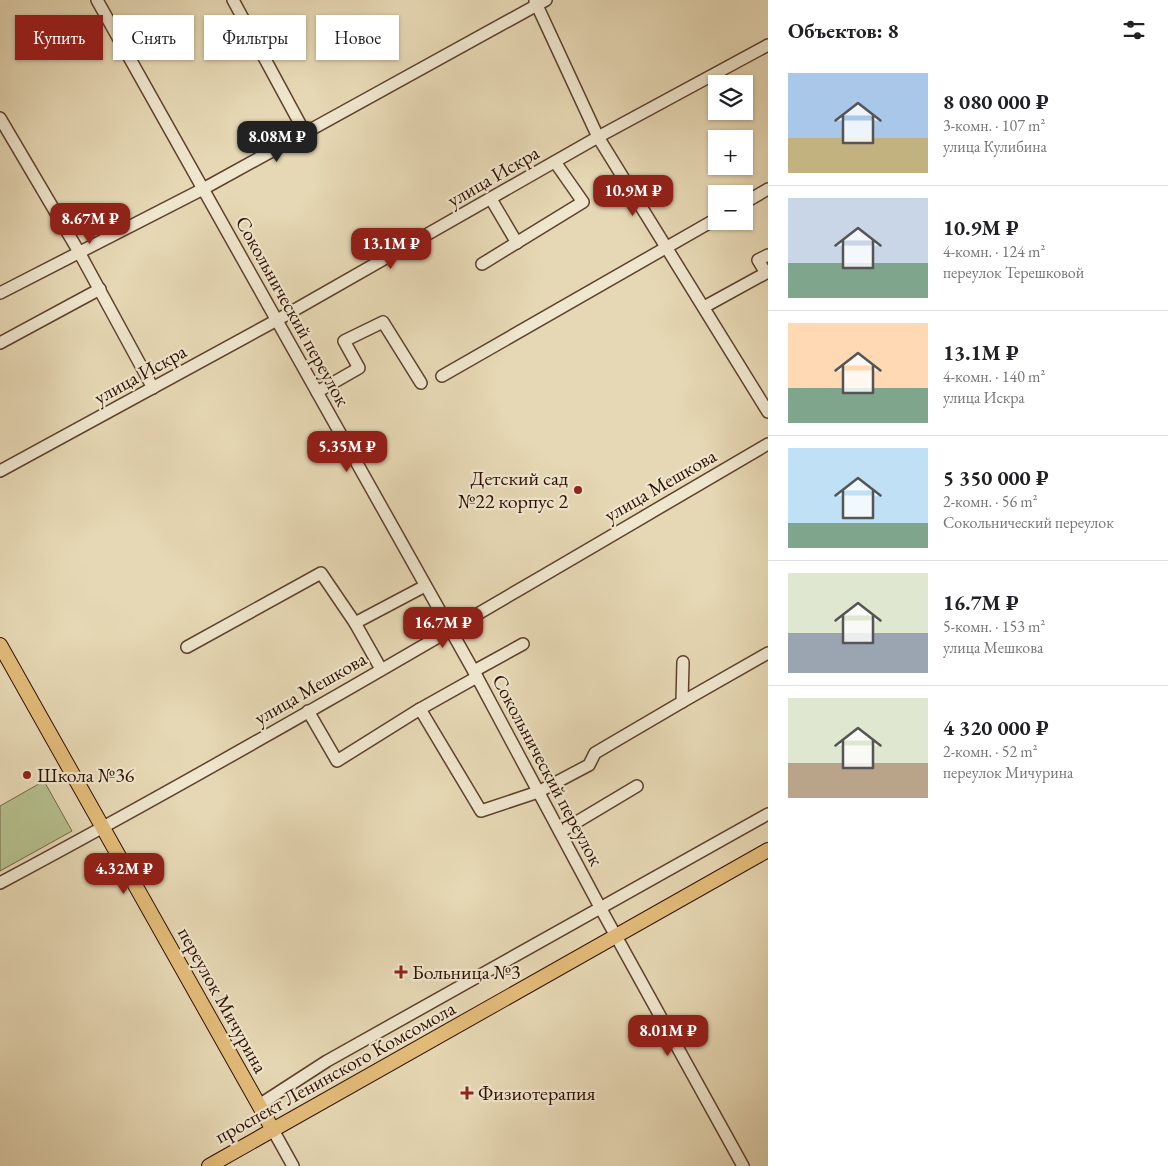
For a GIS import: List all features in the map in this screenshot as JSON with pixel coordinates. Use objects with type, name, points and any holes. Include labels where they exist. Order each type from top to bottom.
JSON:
[{"type":"main road","name":"переулок Мичурина","points":[[0,645],[273,1130]]},
{"type":"main road","name":"проспект Ленинского Комсомола","points":[[209,1166],[768,850]]},
{"type":"street","name":"Сокольнический переулок","points":[[97,0],[476,674],[601,909],[743,1166]]},
{"type":"street","points":[[233,0],[306,133]]},
{"type":"street","points":[[0,293],[203,189],[539,2],[598,137],[768,412]]},
{"type":"street","name":"улица Искра","points":[[0,471],[277,320],[598,137],[768,45]]},
{"type":"street","points":[[0,118],[100,289],[153,388]]},
{"type":"street","points":[[482,264],[584,202],[555,162]]},
{"type":"street","points":[[753,198],[768,189]]},
{"type":"street","points":[[491,199],[517,243]]},
{"type":"street","points":[[442,376],[708,223]]},
{"type":"street","points":[[704,307],[766,273],[758,260],[768,255]]},
{"type":"street","points":[[0,343],[100,289]]},
{"type":"street","points":[[317,392],[359,368],[344,341],[383,322],[421,383]]},
{"type":"street","name":"улица Мешкова","points":[[0,883],[103,828],[450,630],[768,444]]},
{"type":"street","points":[[186,647],[321,573],[355,623],[381,669]]},
{"type":"street","points":[[355,623],[425,586]]},
{"type":"street","points":[[308,711],[337,761],[523,644]]},
{"type":"street","points":[[420,709],[481,811],[538,792],[588,765],[595,753],[768,653]]},
{"type":"street","points":[[682,702],[683,662]]},
{"type":"street","points":[[560,832],[637,786]]},
{"type":"street","points":[[259,1105],[327,1062],[768,814]]},
{"type":"street","name":"переулок Мичурина","points":[[273,1130],[293,1166]]},
{"type":"green space","points":[[44,781],[72,831],[0,871],[0,806]]},
{"type":"place","name":"Детский сад №22 корпус 2","points":[[578,490]]},
{"type":"place","name":"Школа №36","points":[[27,775]]},
{"type":"place","name":"Больница №3","points":[[401,972]]},
{"type":"place","name":"Физиотерапия","points":[[467,1093]]}]
